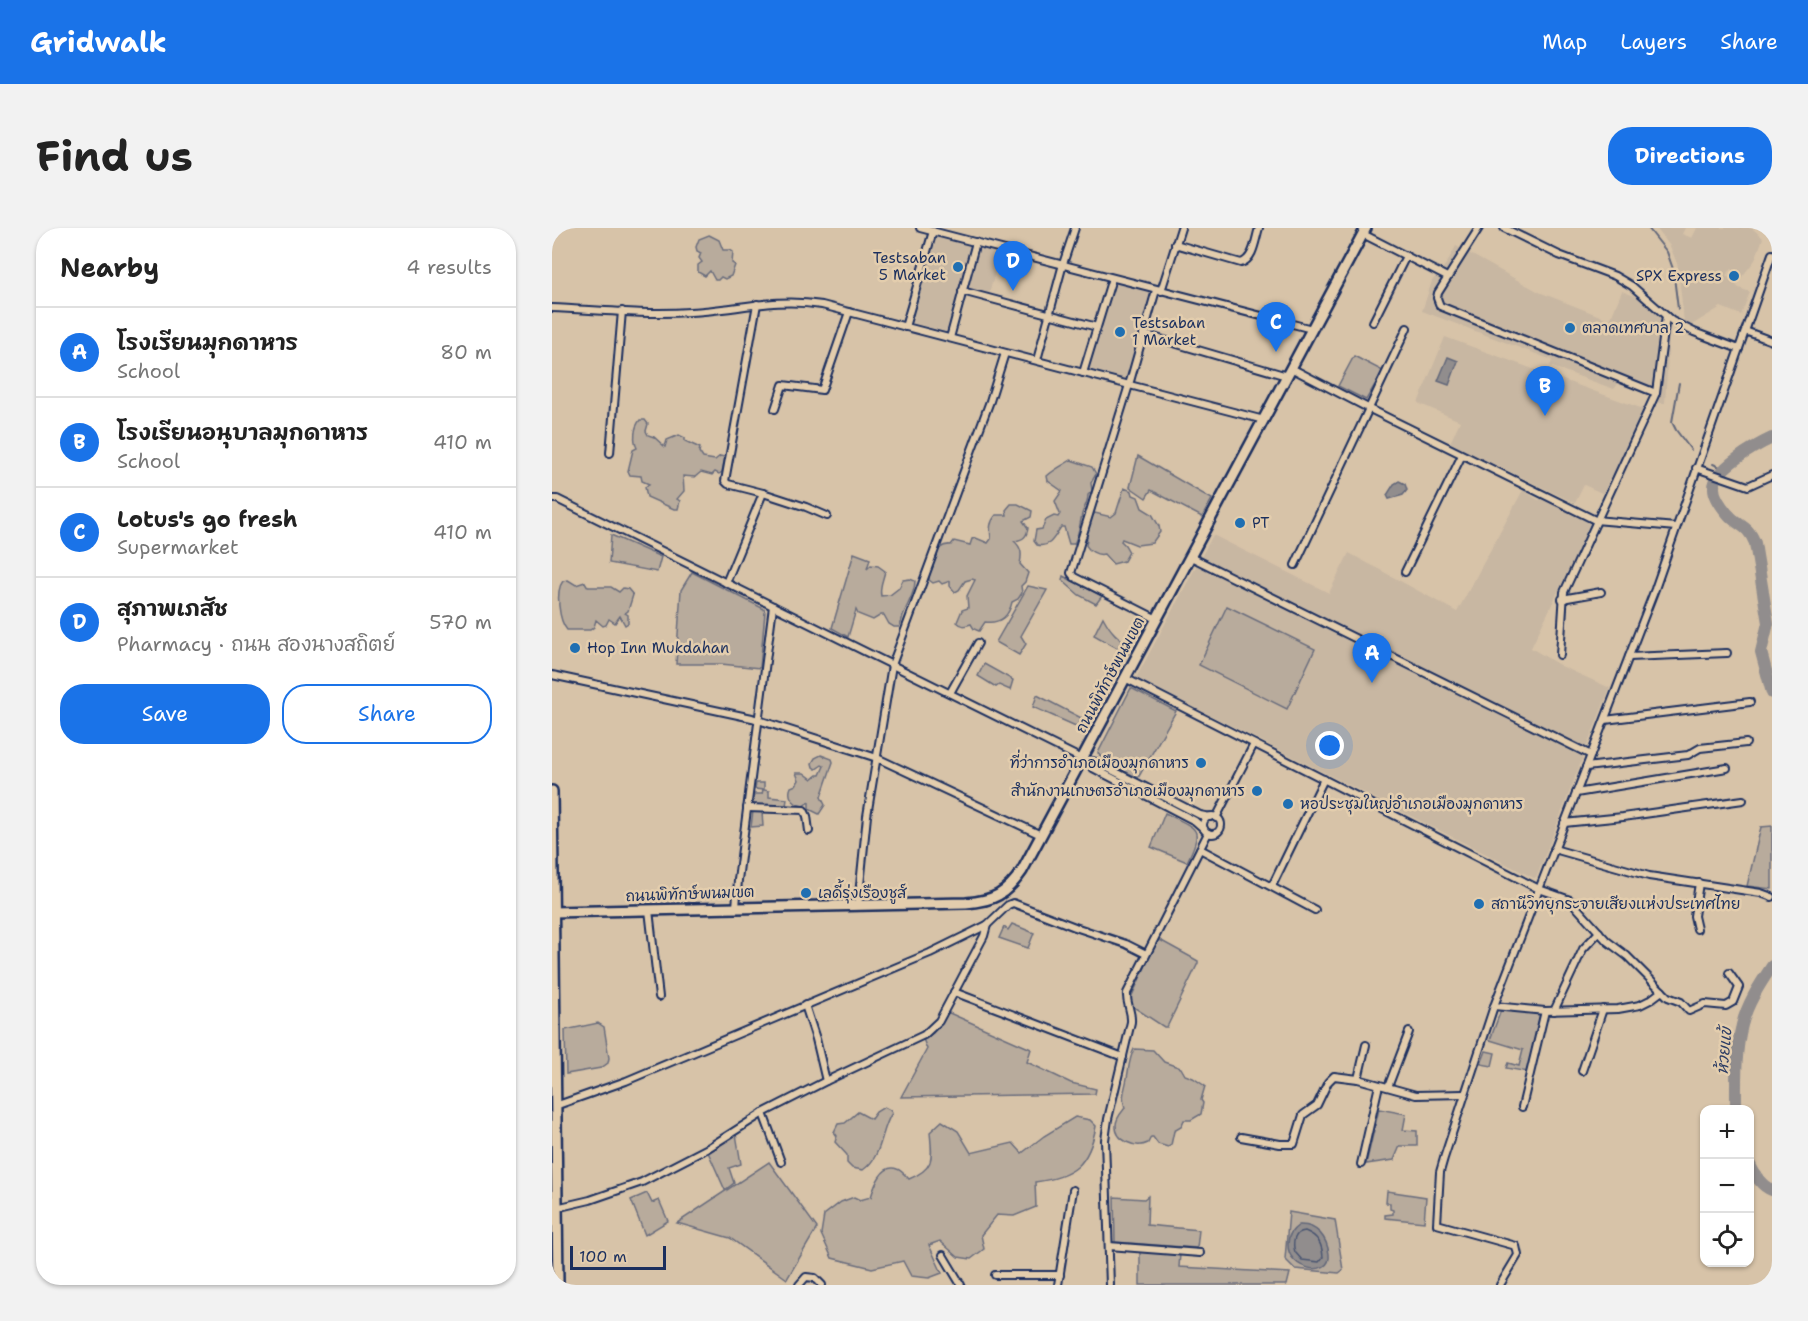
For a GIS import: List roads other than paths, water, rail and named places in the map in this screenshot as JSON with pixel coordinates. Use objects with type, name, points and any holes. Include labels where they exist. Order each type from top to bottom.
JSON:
[{"type":"main road","name":"ถนนพิทักษ์พนมเขต","points":[[553,913],[966,903],[990,900],[1007,890],[1015,882],[1041,835],[1364,231]]},
{"type":"main road","points":[[552,791],[555,1269],[558,1285]]},
{"type":"street","points":[[920,228],[1312,328]]},
{"type":"street","points":[[1037,360],[1075,228]]},
{"type":"street","points":[[1157,619],[1074,577],[1071,573],[1143,334],[1181,228]]},
{"type":"street","points":[[1175,244],[1241,263],[1250,257],[1259,228]]},
{"type":"street","points":[[1479,228],[1447,277],[1437,298],[1440,306],[1656,393]]},
{"type":"street","points":[[1504,228],[1559,255],[1615,276],[1632,286],[1666,316],[1694,332],[1739,349]]},
{"type":"street","points":[[905,327],[933,231]]},
{"type":"street","points":[[1364,231],[1447,277]]},
{"type":"street","points":[[950,338],[976,242]]},
{"type":"street","points":[[1500,1285],[1518,1255],[1515,1246],[1440,1227],[1437,1223],[1440,1172],[1494,1006],[1629,657],[1772,254]]},
{"type":"street","points":[[1373,322],[1406,256]]},
{"type":"street","points":[[1083,373],[1112,278]]},
{"type":"street","points":[[962,291],[1097,327]]},
{"type":"street","points":[[552,308],[659,313],[694,312],[798,301],[1037,360],[1264,420]]},
{"type":"street","points":[[757,304],[726,481],[728,484],[763,493],[827,516]]},
{"type":"street","points":[[610,453],[622,311]]},
{"type":"street","points":[[775,409],[783,385],[822,390],[849,312]]},
{"type":"street","points":[[1560,655],[1564,592],[1595,520],[1656,393],[1666,316]]},
{"type":"street","points":[[1295,565],[1407,328]]},
{"type":"street","points":[[1745,331],[1772,341]]},
{"type":"street","points":[[1143,334],[1289,372],[1368,408],[1595,520],[1676,526]]},
{"type":"street","points":[[858,905],[867,816],[892,665],[990,401],[1005,352]]},
{"type":"street","points":[[1404,572],[1462,455]]},
{"type":"street","points":[[1696,468],[1752,486],[1772,476]]},
{"type":"street","points":[[726,583],[763,493]]},
{"type":"street","points":[[552,499],[557,499],[1082,759],[1093,768],[1195,821],[1206,831],[1216,833],[1220,830],[1221,824],[1213,817],[1200,815],[1096,762],[1082,759]]},
{"type":"street","points":[[1191,556],[1591,755]]},
{"type":"street","points":[[1562,599],[1601,592]]},
{"type":"street","points":[[736,908],[773,606]]},
{"type":"street","points":[[950,693],[978,643]]},
{"type":"street","points":[[1629,657],[1727,653]]},
{"type":"street","points":[[552,675],[758,720],[877,758],[1041,835]]},
{"type":"street","points":[[1125,678],[1539,889],[1570,900],[1599,932],[1668,997],[1681,1002],[1690,1011],[1706,1004],[1729,1005],[1733,1002],[1739,987],[1729,973]]},
{"type":"street","points":[[1605,720],[1750,702]]},
{"type":"street","points":[[1586,767],[1688,755],[1700,748],[1746,743]]},
{"type":"street","points":[[1110,1285],[1105,1140],[1131,1022],[1132,1015],[1126,999],[1127,993],[1200,849],[1206,831],[1205,820],[1213,817],[1254,744]]},
{"type":"street","points":[[1576,793],[1727,768]]},
{"type":"street","points":[[1272,886],[1324,779]]},
{"type":"street","points":[[1564,823],[1743,800]]},
{"type":"street","points":[[747,808],[804,810],[809,831]]},
{"type":"street","points":[[1200,849],[1315,910]]},
{"type":"street","points":[[1554,849],[1649,876],[1761,893],[1772,897]]},
{"type":"street","points":[[1697,929],[1694,916],[1699,884]]},
{"type":"street","points":[[554,1106],[626,1081],[930,953],[987,925],[1008,905],[1015,903],[1126,944],[1146,954]]},
{"type":"street","points":[[649,910],[659,997]]},
{"type":"street","points":[[556,1208],[590,1200],[642,1182],[708,1148],[763,1113],[826,1080],[930,1031],[939,1021],[984,936],[987,925]]},
{"type":"street","points":[[1554,1011],[1583,949],[1599,932]]},
{"type":"street","points":[[1494,1006],[1545,1011],[1631,1008],[1650,1000],[1662,991]]},
{"type":"street","points":[[954,992],[1122,1058]]},
{"type":"street","points":[[805,1005],[826,1080]]},
{"type":"street","points":[[1582,1071],[1603,1009]]},
{"type":"street","points":[[1522,1107],[1545,1011]]},
{"type":"street","points":[[1388,1087],[1409,1032]]},
{"type":"street","points":[[1358,1079],[1366,1045]]},
{"type":"street","points":[[1241,1137],[1280,1144],[1294,1144],[1303,1115],[1317,1104],[1330,1079],[1339,1076],[1416,1095],[1464,1094]]},
{"type":"street","points":[[1361,1164],[1379,1085]]},
{"type":"street","points":[[763,1113],[781,1162]]},
{"type":"street","points":[[1058,1285],[1073,1190]]},
{"type":"street","points":[[1109,1246],[1200,1253]]},
{"type":"street","points":[[943,1255],[961,1285]]},
{"type":"street","points":[[995,1275],[1060,1275]]},
{"type":"street","points":[[799,1285],[806,1277],[811,1277],[822,1285]]},
{"type":"water","points":[[1448,357],[1458,361],[1449,385],[1438,381]]},
{"type":"water","points":[[1399,481],[1405,484],[1407,490],[1403,495],[1389,499],[1387,495],[1394,484]]},
{"type":"water","points":[[1299,1225],[1311,1227],[1320,1233],[1329,1254],[1328,1262],[1324,1266],[1317,1269],[1309,1268],[1294,1260],[1288,1244],[1292,1231]]},
{"type":"waterway","points":[[1648,228],[1667,252],[1673,269],[1678,309]]},
{"type":"waterway","points":[[1679,383],[1672,422],[1691,450]]},
{"type":"waterway","name":"ห้วยแข้","points":[[1772,438],[1728,466],[1721,473],[1714,488],[1723,508],[1746,528],[1755,543],[1768,623],[1761,652],[1772,693]]},
{"type":"waterway","points":[[1713,464],[1725,469]]},
{"type":"waterway","name":"ห้วยแข้","points":[[1736,1105],[1737,1056],[1744,1017],[1772,966]]},
{"type":"waterway","name":"ห้วยแข้","points":[[1754,1172],[1762,1183],[1772,1190]]},
{"type":"place","name":"Testsaban 5 Market","points":[[958,267]]},
{"type":"place","name":"SPX Express","points":[[1734,276]]},
{"type":"place","name":"สุภาพเภสัช","points":[[1013,291]]},
{"type":"place","name":"ตลาดเทศบาล 2","points":[[1570,328]]},
{"type":"place","name":"Testsaban 1 Market","points":[[1120,332]]},
{"type":"place","name":"Lotus's go fresh","points":[[1276,352]]},
{"type":"place","name":"โรงเรียนอนุบาลมุกดาหาร","points":[[1545,416]]},
{"type":"place","name":"PT","points":[[1240,523]]},
{"type":"place","name":"Hop Inn Mukdahan","points":[[575,648]]},
{"type":"place","name":"โรงเรียนมุกดาหาร","points":[[1372,683]]},
{"type":"place","name":"ที่ว่าการอำเภอเมืองมุกดาหาร","points":[[1201,763]]},
{"type":"place","name":"สำนักงานเกษตรอำเภอเมืองมุกดาหาร","points":[[1257,791]]},
{"type":"place","name":"หอประชุมใหญ่อำเภอเมืองมุกดาหาร","points":[[1288,804]]},
{"type":"place","name":"เลดี้รุ่งเรืองชูส์","points":[[806,893]]},
{"type":"place","name":"สถานีวิทยุกระจายเสียงแห่งประเทศไทย","points":[[1479,904]]}]
